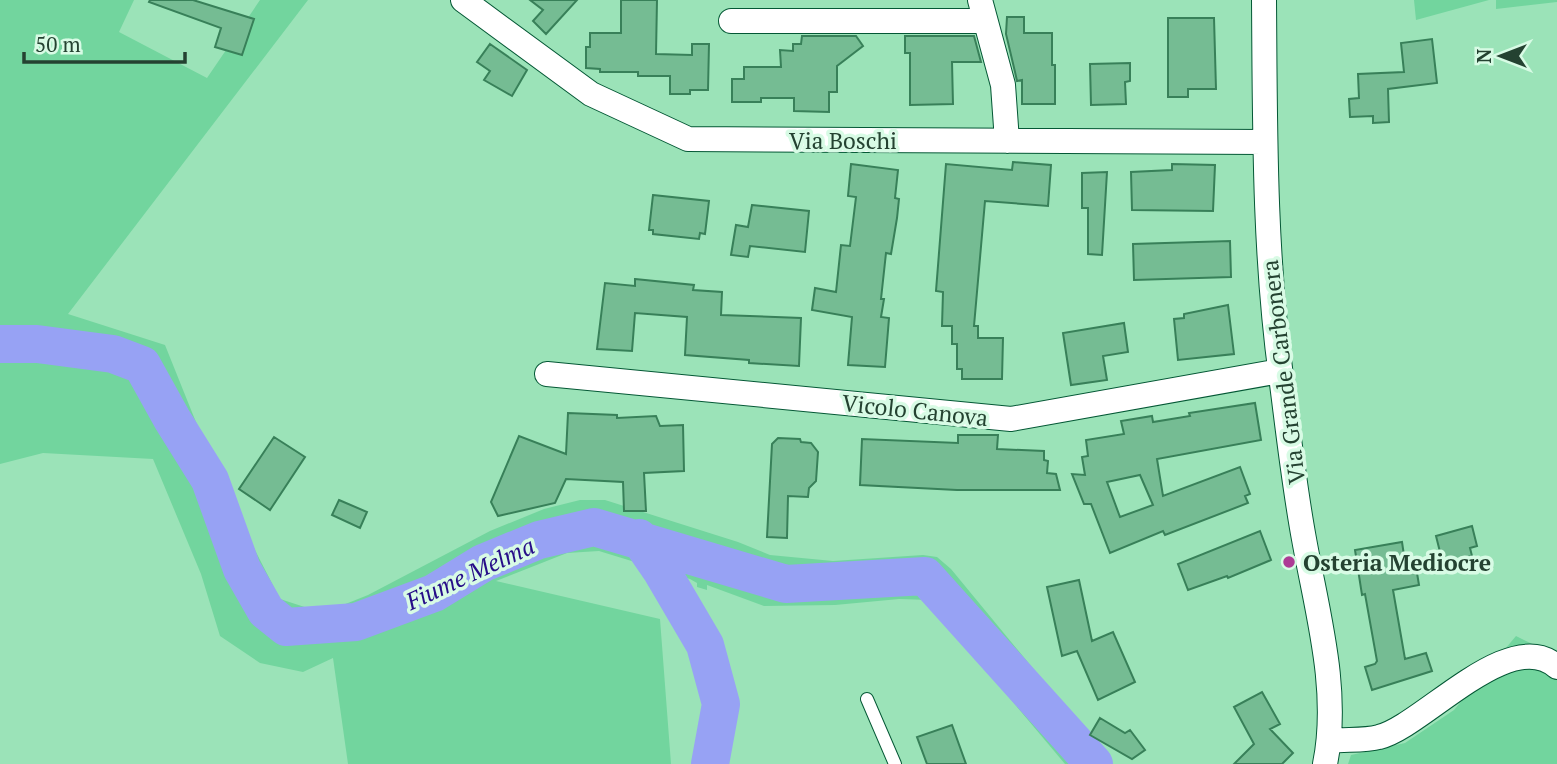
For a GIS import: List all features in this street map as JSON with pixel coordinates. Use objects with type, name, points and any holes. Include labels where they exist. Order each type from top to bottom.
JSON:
[{"type":"street","name":"Via Boschi","points":[[463,0],[591,94],[688,139],[1265,142]]},
{"type":"street","name":"Via Grande Carbonera","points":[[1264,0],[1265,142],[1271,290],[1296,488],[1322,636],[1330,709],[1327,752]]},
{"type":"street","points":[[730,21],[982,10],[1003,85],[1007,141]]},
{"type":"street","name":"Vicolo Canova","points":[[547,374],[1011,419],[1280,371]]},
{"type":"street","points":[[1327,752],[1379,737],[1399,727],[1464,682],[1517,658],[1535,658],[1551,662],[1557,667]]},
{"type":"lane","points":[[867,699],[895,764]]},
{"type":"green space","points":[[0,0],[134,0],[119,32],[207,78],[260,0],[308,0],[68,314],[165,345],[220,482],[280,599],[323,613],[368,595],[490,531],[544,509],[580,500],[605,500],[738,542],[770,555],[833,561],[923,555],[937,557],[951,569],[1112,764],[1065,764],[986,670],[942,611],[929,600],[764,606],[707,585],[707,590],[697,587],[697,583],[690,579],[599,551],[567,553],[496,581],[660,619],[671,764],[348,764],[333,658],[303,672],[260,663],[220,636],[201,574],[153,459],[43,453],[0,464]]},
{"type":"green space","points":[[1414,0],[1489,0],[1416,20]]},
{"type":"green space","points":[[1496,0],[1557,0],[1557,2],[1496,9]]},
{"type":"green space","points":[[1516,636],[1557,656],[1557,764],[1348,764],[1351,755],[1405,743],[1454,710]]},
{"type":"building","points":[[193,0],[254,19],[242,55],[215,47],[221,28],[149,2]]},
{"type":"building","points":[[530,0],[577,0],[546,34],[533,21],[543,10]]},
{"type":"building","points":[[621,0],[657,0],[656,54],[692,55],[692,44],[709,44],[708,90],[670,94],[670,76],[638,76],[638,72],[600,72],[600,69],[586,68],[586,47],[590,47],[590,33],[621,33]]},
{"type":"building","points":[[1007,17],[1024,17],[1024,33],[1052,33],[1055,104],[1022,104],[1022,80],[1017,81],[1006,34]]},
{"type":"building","points":[[1168,18],[1214,18],[1216,89],[1188,89],[1188,97],[1168,97]]},
{"type":"building","points":[[802,36],[856,36],[863,46],[837,66],[837,92],[829,92],[829,112],[794,111],[794,98],[761,98],[761,102],[732,102],[732,79],[744,79],[744,67],[781,67],[780,50],[793,51],[793,44],[801,44]]},
{"type":"building","points":[[905,36],[974,36],[981,62],[952,62],[953,104],[910,105],[910,53],[905,53]]},
{"type":"building","points":[[1432,39],[1437,83],[1388,89],[1389,122],[1373,123],[1373,116],[1350,117],[1349,99],[1359,98],[1358,74],[1404,72],[1401,43]]},
{"type":"building","points":[[490,44],[527,70],[512,96],[484,80],[490,71],[477,62]]},
{"type":"building","points":[[1130,63],[1130,81],[1125,82],[1126,104],[1091,105],[1090,64]]},
{"type":"building","points":[[1013,162],[1051,165],[1048,206],[985,201],[974,326],[978,326],[978,338],[1003,338],[1002,379],[962,379],[962,369],[957,369],[957,344],[952,344],[952,326],[942,326],[943,292],[936,291],[946,164],[1012,170]]},
{"type":"building","points":[[851,164],[898,170],[895,198],[899,199],[897,218],[891,254],[886,253],[881,299],[884,299],[881,317],[889,318],[885,367],[848,365],[852,317],[812,310],[815,288],[836,292],[841,245],[850,246],[856,197],[848,196]]},
{"type":"building","points":[[1172,164],[1215,165],[1213,211],[1132,210],[1131,172],[1172,170]]},
{"type":"building","points":[[1107,172],[1102,255],[1088,254],[1088,208],[1082,208],[1082,173]]},
{"type":"building","points":[[653,195],[709,201],[705,234],[700,233],[699,239],[653,234],[653,230],[649,230]]},
{"type":"building","points":[[752,205],[809,211],[805,252],[750,246],[748,257],[731,255],[736,225],[748,227]]},
{"type":"building","points":[[1230,241],[1231,277],[1134,280],[1133,244]]},
{"type":"building","points":[[635,279],[694,285],[693,290],[722,292],[721,315],[801,318],[799,366],[685,355],[687,317],[635,313],[632,351],[597,349],[605,283],[635,286]]},
{"type":"building","points":[[1228,305],[1234,354],[1178,360],[1174,319],[1184,318],[1184,314]]},
{"type":"building","points":[[1124,323],[1128,352],[1103,356],[1107,380],[1071,385],[1063,333]]},
{"type":"building","points":[[1255,403],[1261,440],[1157,459],[1163,496],[1240,467],[1250,494],[1245,496],[1248,503],[1165,535],[1163,531],[1110,553],[1091,504],[1084,504],[1072,474],[1085,475],[1082,457],[1088,456],[1086,440],[1124,434],[1121,421],[1152,416],[1153,422],[1190,416],[1189,413]],"holes":[[[1140,475],[1153,505],[1120,517],[1107,482]]]},
{"type":"building","points":[[568,413],[617,415],[617,418],[656,416],[660,426],[683,425],[684,471],[644,473],[646,511],[624,511],[623,482],[566,479],[555,503],[498,516],[491,502],[519,436],[566,454]]},
{"type":"building","points":[[958,435],[998,435],[997,449],[1044,451],[1044,460],[1048,461],[1047,473],[1056,474],[1060,490],[957,490],[860,485],[862,439],[958,443]]},
{"type":"building","points":[[274,437],[305,457],[270,510],[239,489]]},
{"type":"building","points":[[778,438],[800,439],[801,442],[811,443],[818,452],[816,481],[809,488],[808,497],[788,496],[787,538],[767,537],[772,444]]},
{"type":"building","points":[[339,500],[367,512],[360,528],[332,515]]},
{"type":"building","points":[[1472,526],[1477,546],[1470,548],[1472,556],[1443,564],[1436,536]]},
{"type":"building","points":[[1260,531],[1271,560],[1228,578],[1227,576],[1188,590],[1178,564]]},
{"type":"building","points":[[1402,542],[1406,569],[1416,567],[1419,585],[1393,590],[1405,659],[1426,653],[1432,671],[1372,690],[1365,667],[1377,661],[1355,550]]},
{"type":"building","points":[[1079,580],[1092,641],[1113,632],[1135,682],[1098,700],[1077,651],[1062,656],[1047,587]]},
{"type":"building","points":[[1262,692],[1280,724],[1270,729],[1293,753],[1282,764],[1234,764],[1254,744],[1234,707]]},
{"type":"building","points":[[1100,718],[1125,733],[1130,730],[1145,750],[1132,759],[1090,735]]},
{"type":"building","points":[[952,725],[966,764],[927,764],[917,737]]},
{"type":"waterway","name":"Fiume Melma","points":[[0,344],[37,344],[113,354],[142,365],[210,480],[242,569],[266,611],[286,627],[356,622],[434,593],[483,563],[539,540],[594,527],[786,584],[925,576],[1094,764]]},
{"type":"waterway","points":[[639,538],[705,645],[721,704],[710,764]]},
{"type":"place","name":"Osteria Mediocre","points":[[1289,562]]}]
